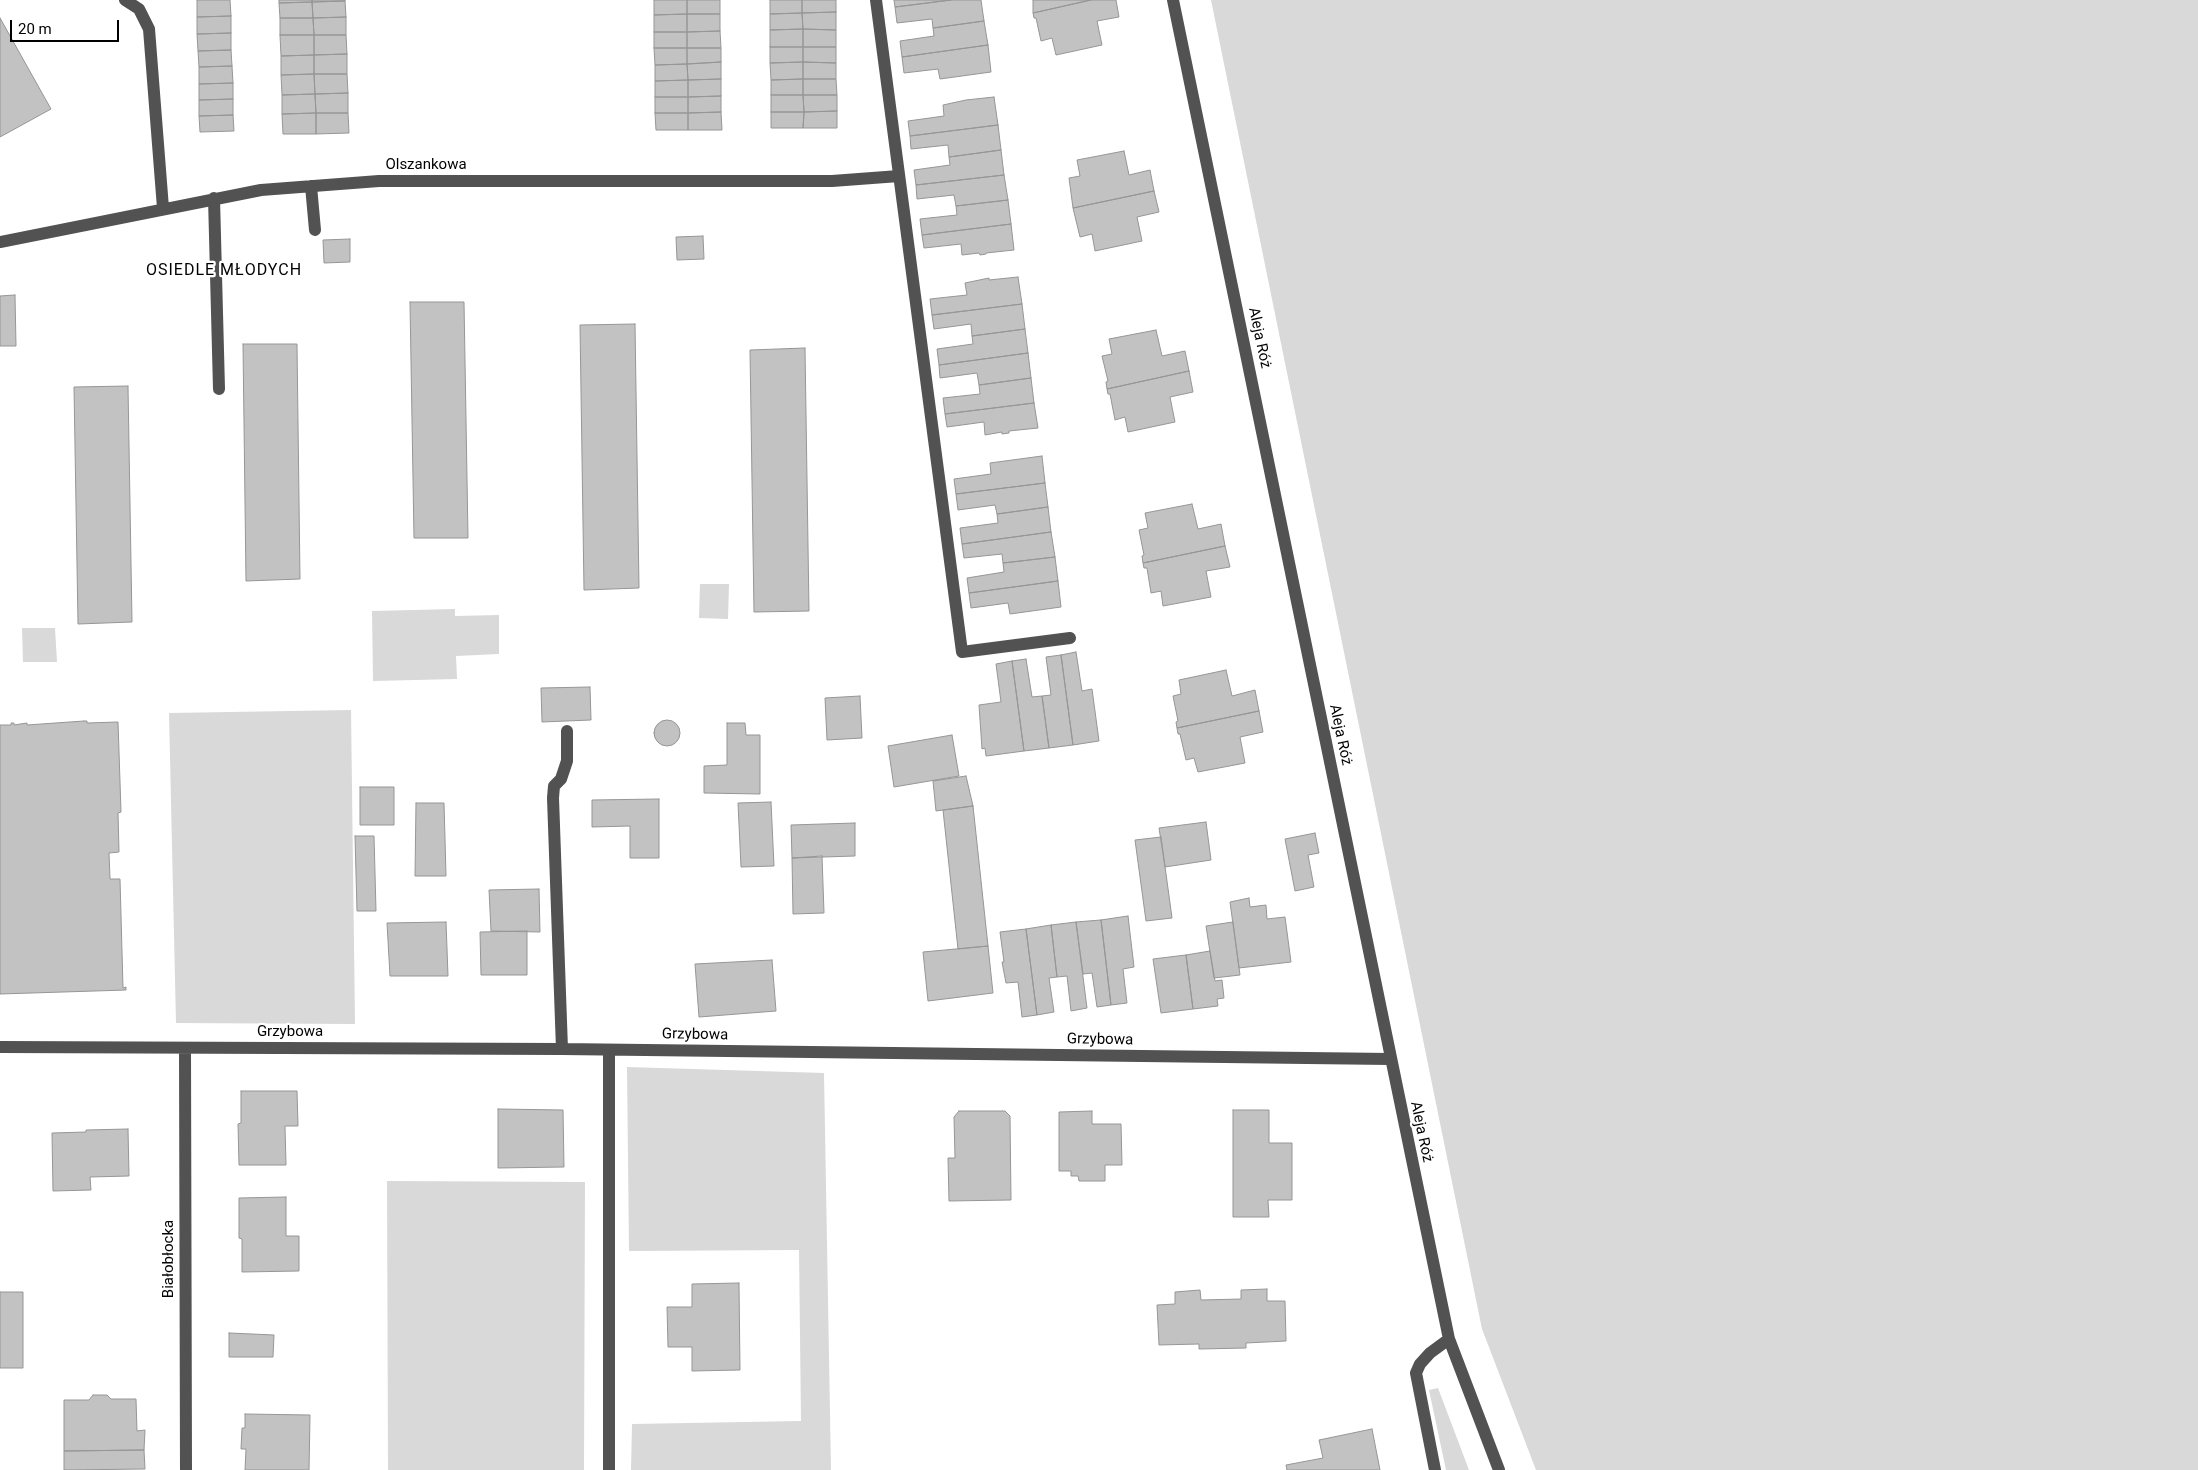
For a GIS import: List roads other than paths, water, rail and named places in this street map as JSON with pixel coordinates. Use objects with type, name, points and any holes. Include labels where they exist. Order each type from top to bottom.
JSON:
[{"type":"street","points":[[125,0],[139,9],[149,29],[163,208]]},
{"type":"street","points":[[876,0],[962,652],[1070,638]]},
{"type":"street","name":"Aleja Róż","points":[[1173,0],[1449,1339],[1499,1470]]},
{"type":"street","name":"Olszankowa","points":[[0,242],[261,190],[379,181],[747,181],[856,179],[899,176]]},
{"type":"street","points":[[312,186],[315,230]]},
{"type":"street","points":[[214,198],[219,389]]},
{"type":"street","points":[[562,1049],[552,798],[554,786],[561,779],[567,761],[567,731]]},
{"type":"street","name":"Grzybowa","points":[[0,1047],[562,1049],[1390,1059]]},
{"type":"street","name":"Białobłocka","points":[[185,1048],[186,1470]]},
{"type":"street","points":[[609,1050],[609,1470]]},
{"type":"street","points":[[1435,1470],[1416,1373],[1420,1364],[1430,1353],[1449,1339]]},
{"type":"district","name":"OSIEDLE MŁODYCH","points":[[224,271]]}]
